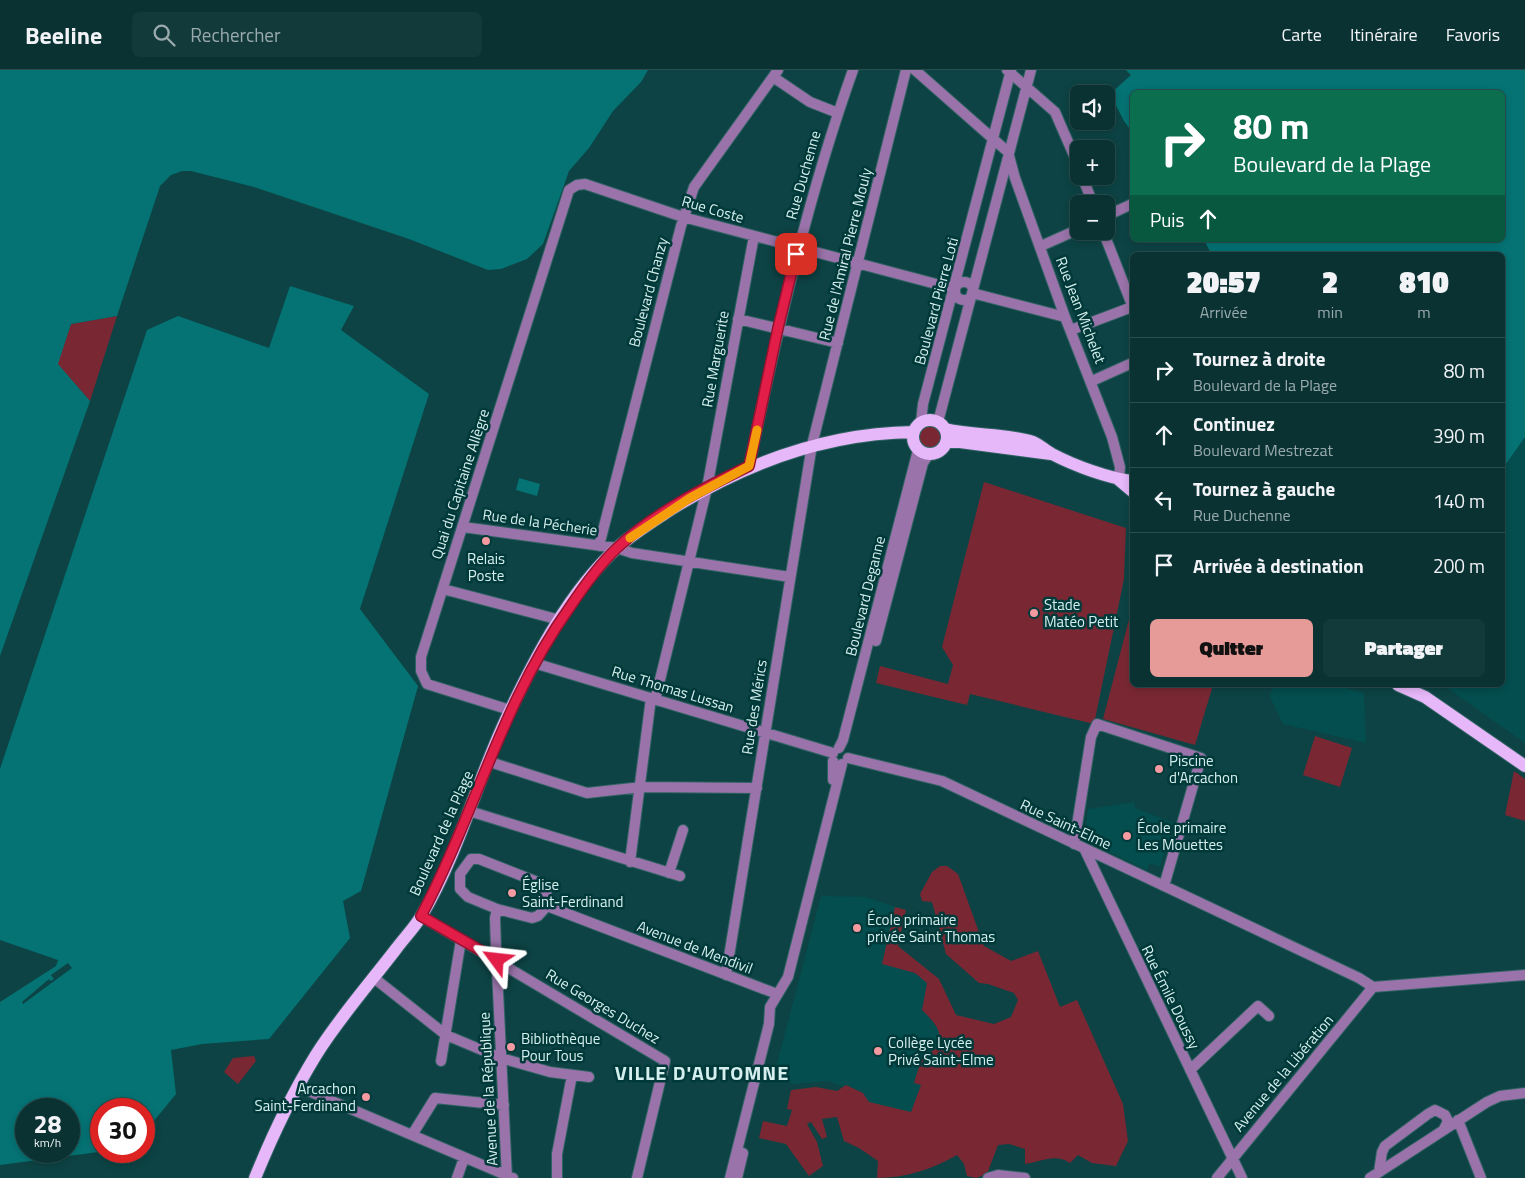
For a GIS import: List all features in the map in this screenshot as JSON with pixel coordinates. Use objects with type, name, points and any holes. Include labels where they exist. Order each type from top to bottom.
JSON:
[{"type":"main road","points":[[946,442],[938,452],[924,452],[914,441],[918,427],[927,420],[960,433],[1001,435],[1034,443],[1053,454],[1119,480],[1130,481]]},
{"type":"main road","points":[[942,425],[946,442]]},
{"type":"main road","name":"Boulevard de la Plage","points":[[255,1178],[272,1137],[317,1054],[421,916],[445,868],[510,710],[534,663],[560,620],[586,583],[617,548],[656,520],[707,488],[749,466],[812,444],[848,436],[918,427]]},
{"type":"main road","points":[[946,442],[960,442],[1032,454],[1053,454]]},
{"type":"main road","points":[[1119,480],[1130,490]]},
{"type":"main road","points":[[1402,687],[1425,697],[1452,714],[1525,766]]},
{"type":"main road","points":[[1422,687],[1480,723],[1525,756]]},
{"type":"street","name":"Rue Duchenne","points":[[749,466],[778,328],[798,248],[838,113],[853,70]]},
{"type":"street","name":"Rue de l'Amiral Pierre Mouly","points":[[812,444],[906,70]]},
{"type":"street","points":[[915,70],[993,136],[1008,152]]},
{"type":"street","points":[[942,425],[972,293],[1031,70]]},
{"type":"street","name":"Boulevard Pierre Loti","points":[[918,427],[1010,71]]},
{"type":"street","name":"Boulevard Pierre Loti","points":[[1010,71],[1055,112],[1070,146]]},
{"type":"street","points":[[776,73],[810,102],[838,113]]},
{"type":"street","name":"Boulevard Chanzy","points":[[599,546],[683,217],[694,187],[776,73]]},
{"type":"street","name":"Rue Jean Michelet","points":[[1008,152],[1015,178],[1065,317],[1092,381],[1112,437],[1120,467],[1119,480]]},
{"type":"street","name":"Rue Coste","points":[[536,293],[569,190],[585,184],[683,217],[858,264],[955,289],[960,283],[966,283],[970,286],[972,293]]},
{"type":"street","points":[[980,188],[998,193]]},
{"type":"street","points":[[1115,212],[1130,205]]},
{"type":"street","points":[[1041,246],[1070,232]]},
{"type":"street","name":"Rue Marguerite","points":[[630,862],[653,699],[707,488],[754,236]]},
{"type":"street","points":[[1106,240],[1130,301]]},
{"type":"street","name":"Quai du Capitaine Allègre","points":[[510,710],[427,684],[421,671],[421,656],[536,293]]},
{"type":"street","points":[[972,293],[1065,317]]},
{"type":"street","points":[[1071,330],[1130,307]]},
{"type":"street","points":[[738,319],[838,343]]},
{"type":"street","points":[[1092,381],[1130,364]]},
{"type":"street","name":"Rue des Mérics","points":[[726,975],[812,444]]},
{"type":"street","name":"Boulevard Deganne","points":[[730,1178],[769,1024],[770,1007],[788,977],[859,680],[924,452]]},
{"type":"street","name":"Rue de la Pécherie","points":[[463,527],[617,548],[632,553],[790,577]]},
{"type":"street","points":[[443,589],[560,620]]},
{"type":"street","name":"Rue Thomas Lussan","points":[[534,663],[840,756]]},
{"type":"street","points":[[1079,846],[1091,737],[1097,724],[1201,758],[1164,886]]},
{"type":"street","name":"Rue Saint-Elme","points":[[840,756],[942,781],[1359,978],[1373,987]]},
{"type":"street","points":[[490,762],[587,793],[639,788],[757,788]]},
{"type":"street","points":[[468,811],[680,876]]},
{"type":"street","points":[[669,872],[683,830]]},
{"type":"street","name":"Rue Émile Doussy","points":[[1079,846],[1242,1178]]},
{"type":"street","points":[[472,859],[479,859],[540,883],[546,891],[547,906],[538,916],[532,918],[497,909],[468,897],[460,889],[460,874],[472,859]]},
{"type":"street","points":[[445,868],[460,874]]},
{"type":"street","name":"Avenue de Mendivil","points":[[547,906],[777,994]]},
{"type":"street","name":"Avenue de la République","points":[[497,909],[495,918],[501,1058],[509,1177]]},
{"type":"street","name":"Rue Georges Duchez","points":[[421,916],[665,1061],[637,1178]]},
{"type":"street","points":[[441,1061],[462,940]]},
{"type":"street","points":[[1373,987],[1525,975]]},
{"type":"street","points":[[374,978],[446,1035],[501,1058],[550,1072],[589,1077]]},
{"type":"street","name":"Avenue de la Libération","points":[[1217,1178],[1373,987]]},
{"type":"street","name":"Boulevard Deganne","points":[[737,1178],[775,1023],[777,994]]},
{"type":"street","points":[[1190,1070],[1258,1006],[1269,1016]]},
{"type":"street","points":[[557,1178],[557,1154],[572,1075]]},
{"type":"street","points":[[299,1087],[509,1177]]},
{"type":"street","points":[[1370,1178],[1458,1120],[1500,1096],[1525,1093]]},
{"type":"street","points":[[412,1135],[435,1098],[504,1105]]},
{"type":"street","points":[[1379,1172],[1382,1152],[1385,1146],[1434,1110],[1446,1115],[1448,1121],[1444,1130]]},
{"type":"street","points":[[1458,1120],[1481,1178]]},
{"type":"street","points":[[457,1178],[464,1158]]},
{"type":"street","points":[[988,1178],[998,1175],[1025,1178]]},
{"type":"shaded area","points":[[0,70],[648,70],[641,82],[613,111],[589,148],[569,171],[543,244],[527,259],[501,269],[488,270],[409,239],[254,187],[191,171],[182,171],[171,175],[160,186],[117,316],[71,324],[58,364],[90,401],[0,656]]},
{"type":"shaded area","points":[[1126,70],[1525,70],[1525,437],[1506,464],[1505,252],[1210,252],[1205,242],[1505,242],[1505,90],[1130,90],[1130,129],[1115,104],[1115,89],[1131,75]]},
{"type":"shaded area","points":[[290,286],[354,306],[341,330],[429,394],[360,609],[418,686],[361,891],[343,901],[350,938],[269,1039],[202,1044],[171,1050],[176,1094],[155,1120],[155,1098],[90,1098],[90,1153],[80,1154],[80,1098],[15,1098],[15,1163],[0,1165],[0,1002],[56,966],[58,960],[0,940],[0,769],[147,330],[178,316],[269,348]]},
{"type":"shaded area","points":[[117,316],[90,401],[57,364],[71,324]]},
{"type":"shaded area","points":[[930,426],[940,433],[941,437],[934,447],[930,448],[920,441],[919,437],[926,427]]},
{"type":"shaded area","points":[[1525,437],[1525,743],[1446,687],[1505,687],[1505,466]]},
{"type":"shaded area","points":[[519,478],[540,484],[537,496],[516,490]]},
{"type":"shaded area","name":"Stade Matéo Petit","points":[[984,482],[1126,528],[1124,579],[1094,724],[970,694],[967,705],[876,683],[880,666],[948,684],[953,665],[942,647]]},
{"type":"shaded area","points":[[1130,616],[1130,687],[1212,687],[1195,745],[1103,719]]},
{"type":"shaded area","points":[[1272,687],[1342,687],[1364,693],[1366,743],[1283,724],[1270,697]]},
{"type":"shaded area","points":[[1315,736],[1352,748],[1340,787],[1303,775]]},
{"type":"shaded area","points":[[1514,771],[1525,779],[1525,821],[1505,815]]},
{"type":"shaded area","name":"École primaire Les Mouettes","points":[[1134,802],[1135,808],[1174,823],[1160,867],[1149,863],[1147,870],[1097,846],[1089,838],[1086,839],[1084,834],[1087,833],[1085,829],[1088,809]]},
{"type":"shaded area","points":[[940,866],[947,866],[958,874],[984,946],[1011,961],[1038,951],[1060,1007],[1077,1000],[1123,1104],[1128,1141],[1116,1166],[1092,1163],[1078,1155],[1070,1163],[1053,1158],[1025,1164],[1025,1149],[1009,1144],[998,1145],[987,1174],[976,1178],[967,1176],[964,1164],[957,1155],[918,1172],[877,1178],[878,1161],[859,1148],[844,1141],[837,1117],[822,1119],[827,1137],[822,1139],[811,1122],[807,1124],[817,1142],[823,1166],[809,1176],[786,1144],[759,1138],[763,1121],[787,1126],[792,1110],[787,1109],[791,1090],[816,1087],[837,1091],[846,1085],[863,1093],[869,1102],[911,1112],[921,1085],[914,1083],[922,1057],[939,1047],[940,1036],[933,1022],[922,1010],[927,983],[915,973],[882,964],[895,907],[906,910],[898,946],[939,979],[956,1015],[994,1024],[1011,1017],[1018,1000],[1014,993],[988,984],[979,983],[946,954],[932,902],[922,901],[920,894],[932,872]]},
{"type":"shaded area","name":"Collège Lycée Privé Saint-Elme","points":[[821,896],[865,897],[906,910],[898,946],[939,979],[956,1015],[994,1024],[912,1116],[865,1103],[843,1087],[828,1081],[795,1084],[773,1079]]},
{"type":"shaded area","points":[[254,1056],[256,1061],[238,1084],[224,1072],[233,1058]]},
{"type":"pier","points":[[68,963],[72,968],[23,1004],[22,1002],[49,979],[50,981],[54,979],[51,975]]},
{"type":"slow traffic","points":[[630,538],[690,498],[720,480],[749,466],[757,430]]},
{"type":"place","name":"Relais Poste","points":[[486,541]]},
{"type":"place","name":"Stade Matéo Petit","points":[[1034,613]]},
{"type":"place","name":"Piscine d'Arcachon","points":[[1159,769]]},
{"type":"place","name":"École primaire Les Mouettes","points":[[1127,836]]},
{"type":"place","name":"Église Saint-Ferdinand","points":[[512,893]]},
{"type":"place","name":"École primaire privée Saint Thomas","points":[[857,928]]},
{"type":"place","name":"Bibliothèque Pour Tous","points":[[511,1047]]},
{"type":"place","name":"Collège Lycée Privé Saint-Elme","points":[[878,1051]]},
{"type":"place","name":"Arcachon Saint-Ferdinand","points":[[366,1097]]},
{"type":"district","name":"VILLE D'AUTOMNE","points":[[702,1072]]},
{"type":"route","points":[[497,960],[421,916],[451,856],[507,717],[544,643],[586,583],[617,548],[632,536],[720,480],[749,466],[778,328],[796,254]]}]
